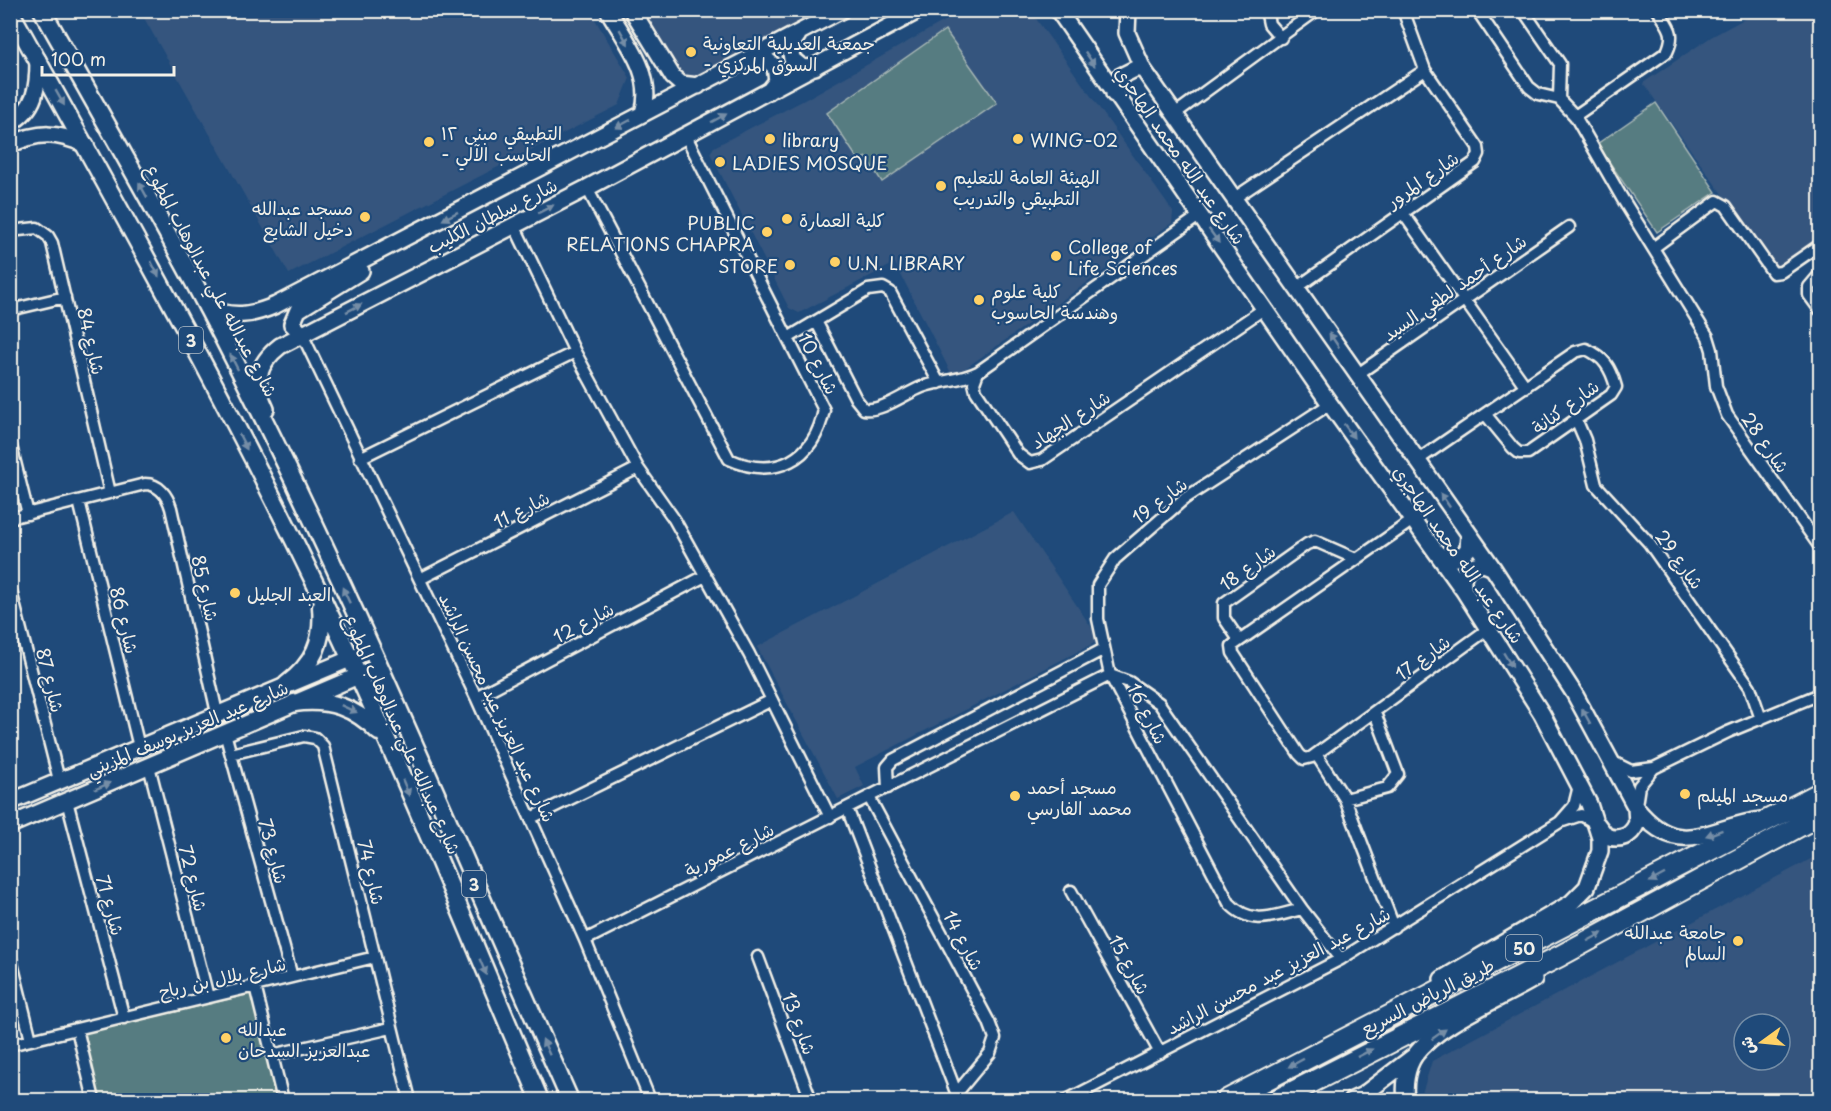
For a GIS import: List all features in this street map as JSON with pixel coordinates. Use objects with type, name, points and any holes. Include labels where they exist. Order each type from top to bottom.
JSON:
[{"type":"highway","name":"طريق الرياض السريع","points":[[1227,1101],[1325,1047],[1539,940],[1821,793]]},
{"type":"highway","name":"طريق الرياض السريع","points":[[1277,1101],[1560,956],[1816,818]]},
{"type":"highway","points":[[1291,1101],[1306,1085]]},
{"type":"main road","name":"شارع عبدالله علي عبدالوهاب المطوع","points":[[42,10],[207,308],[325,549],[570,1101]]},
{"type":"main road","name":"شارع عبدالله علي عبدالوهاب المطوع","points":[[10,11],[146,252],[317,589],[358,676],[540,1101]]},
{"type":"main road","points":[[286,685],[301,674],[312,660],[320,643],[323,625],[317,589]]},
{"type":"main road","points":[[294,703],[332,702],[350,708],[379,732],[389,748]]},
{"type":"street","points":[[608,10],[639,64],[646,83],[643,113]]},
{"type":"street","points":[[632,10],[657,54],[677,81],[698,86]]},
{"type":"street","name":"شارع سلطان الكليب","points":[[207,308],[225,315],[243,316],[262,311],[643,113],[752,59],[842,10]]},
{"type":"street","name":"شارع سلطان الكليب","points":[[325,549],[316,512],[266,410],[258,387],[262,364],[270,353],[302,334],[686,136],[920,10]]},
{"type":"street","name":"شارع عبد الله محمد الهاجري","points":[[1058,10],[1330,404],[1464,591],[1542,714],[1579,783],[1597,824],[1600,851],[1596,867],[1587,887],[1571,903],[1325,1047]]},
{"type":"street","name":"شارع عبد الله محمد الهاجري","points":[[1128,10],[1127,33],[1143,69],[1236,197],[1493,568],[1574,693],[1636,808],[1649,825],[1669,836],[1684,839],[1705,836],[1743,822],[1770,818]]},
{"type":"street","points":[[1266,10],[1269,24],[1281,38]]},
{"type":"street","points":[[1176,113],[1317,10]]},
{"type":"street","name":"شارع المرور","points":[[1298,287],[1475,162],[1479,154],[1478,147],[1425,70],[1403,10]]},
{"type":"street","points":[[1478,10],[1529,87],[1538,94],[1559,99],[1560,64],[1523,10]]},
{"type":"street","points":[[1575,116],[1667,52],[1673,39],[1671,31],[1658,10]]},
{"type":"street","points":[[798,35],[790,46],[792,59],[802,68],[816,67]]},
{"type":"street","points":[[639,64],[651,63],[657,54]]},
{"type":"street","points":[[752,59],[765,58],[775,67],[777,81],[769,92]]},
{"type":"street","points":[[10,123],[32,104],[38,82],[38,60]]},
{"type":"street","points":[[1114,94],[1115,85],[1126,72],[1143,69]]},
{"type":"street","points":[[1236,197],[1425,70]]},
{"type":"street","name":"شارع 28","points":[[1559,99],[1575,116],[1708,337],[1713,350],[1716,386],[1727,415],[1821,548]]},
{"type":"street","points":[[11,140],[50,133],[60,134],[86,145]]},
{"type":"street","name":"شارع 10","points":[[587,188],[729,459],[742,465],[770,468],[796,458],[811,443],[821,424],[824,410],[686,136]]},
{"type":"street","points":[[1653,248],[1717,201],[1726,206],[1773,273],[1781,272],[1821,245]]},
{"type":"street","points":[[1403,213],[1526,387]]},
{"type":"street","points":[[816,321],[858,404],[864,409],[873,409],[923,387],[939,382],[962,380],[978,372],[1199,216]]},
{"type":"street","points":[[514,225],[575,352],[638,468],[674,519],[771,700],[830,817]]},
{"type":"street","name":"شارع أحمد لطفي السيد","points":[[1358,374],[1569,227]]},
{"type":"street","name":"شارع 84","points":[[10,231],[37,228],[48,236],[65,297],[110,493]]},
{"type":"street","points":[[302,334],[291,324],[298,310],[341,285],[414,234]]},
{"type":"street","points":[[1821,274],[1809,287],[1809,295],[1821,310]]},
{"type":"street","points":[[788,338],[868,290],[878,287],[887,289],[939,382]]},
{"type":"street","points":[[10,310],[65,297]]},
{"type":"street","name":"شارع الجهاد","points":[[978,372],[974,383],[976,391],[1018,454],[1024,460],[1034,463],[1265,308]]},
{"type":"street","name":"شارع عبد العزيز عبد محسن الراشد","points":[[302,334],[476,697],[531,818],[585,940],[650,1101]]},
{"type":"street","name":"شارع كنانة","points":[[1418,460],[1486,416],[1575,352],[1586,349],[1599,355],[1612,372],[1616,387],[1611,395],[1528,453],[1518,453],[1486,416]]},
{"type":"street","points":[[360,458],[575,352]]},
{"type":"street","name":"شارع 19","points":[[1110,675],[1098,619],[1098,585],[1115,559],[1185,499],[1330,404]]},
{"type":"street","name":"شارع 29","points":[[1576,419],[1585,440],[1596,485],[1649,543],[1750,687],[1761,719]]},
{"type":"street","points":[[10,442],[28,514]]},
{"type":"street","name":"شارع 11","points":[[420,579],[638,468]]},
{"type":"street","name":"شارع 85","points":[[110,493],[151,484],[163,492],[171,508],[217,713]]},
{"type":"street","points":[[10,519],[110,493]]},
{"type":"street","name":"شارع 86","points":[[78,501],[139,747]]},
{"type":"street","points":[[1394,927],[1345,799],[1316,754],[1304,759],[1299,754],[1233,652],[1232,646],[1413,520]]},
{"type":"street","points":[[1437,553],[1450,559],[1457,558],[1468,549],[1469,535]]},
{"type":"street","name":"شارع 18","points":[[1239,640],[1224,618],[1224,603],[1307,544],[1315,541],[1356,559]]},
{"type":"street","points":[[1464,591],[1461,582],[1464,572],[1471,566],[1478,563],[1493,568]]},
{"type":"street","name":"شارع 12","points":[[476,697],[705,576]]},
{"type":"street","name":"شارع 87","points":[[10,587],[59,780]]},
{"type":"street","name":"شارع 17","points":[[1316,754],[1488,629]]},
{"type":"street","points":[[888,788],[886,767],[893,760],[1104,649]]},
{"type":"street","name":"شارع عبد العزيز يوسف المزيني","points":[[17,799],[371,650]]},
{"type":"street","name":"شارع عبد العزيز يوسف المزيني","points":[[10,825],[379,667]]},
{"type":"street","name":"شارع عمورية","points":[[585,940],[1110,675]]},
{"type":"street","name":"شارع 16","points":[[1110,675],[1229,903],[1239,914],[1254,918],[1302,909]]},
{"type":"street","name":"شارع 16","points":[[1110,675],[1129,681],[1159,703],[1302,909],[1341,959]]},
{"type":"street","points":[[1610,761],[1631,771],[1654,768],[1821,694]]},
{"type":"street","points":[[531,818],[771,700]]},
{"type":"street","points":[[1345,799],[1387,788],[1398,774],[1375,712]]},
{"type":"street","name":"شارع 73","points":[[225,733],[292,977]]},
{"type":"street","name":"شارع 74","points":[[231,754],[304,736],[315,738],[323,746],[410,1101]]},
{"type":"street","points":[[159,738],[169,740],[172,745],[171,755],[167,759]]},
{"type":"street","name":"شارع 72","points":[[149,766],[208,998]]},
{"type":"street","points":[[1597,824],[1606,836],[1621,838],[1628,836],[1637,823],[1636,808],[1639,786],[1654,768]]},
{"type":"street","name":"شارع عبد العزيز عبد محسن الراشد","points":[[1560,822],[1574,806],[1579,783]]},
{"type":"street","name":"شارع 14","points":[[869,797],[989,1022],[994,1038],[990,1053],[957,1097]]},
{"type":"street","points":[[17,799],[21,810],[34,815]]},
{"type":"street","name":"شارع 71","points":[[67,801],[124,1018]]},
{"type":"street","name":"شارع 14","points":[[847,808],[957,1097]]},
{"type":"street","name":"شارع عبد العزيز عبد محسن الراشد","points":[[1067,1101],[1341,959],[1560,822],[1581,816],[1597,824]]},
{"type":"street","name":"شارع 15","points":[[1071,891],[1160,1053]]},
{"type":"street","points":[[10,956],[31,1040]]},
{"type":"street","points":[[1352,1101],[1415,1056],[1452,1025],[1543,974],[1560,956]]},
{"type":"street","name":"شارع بلال بن رباح","points":[[10,1045],[375,957]]},
{"type":"street","name":"شارع 13","points":[[758,957],[811,1101]]},
{"type":"street","points":[[255,986],[283,1101]]},
{"type":"street","points":[[272,1055],[392,1028]]},
{"type":"street","points":[[77,1029],[94,1101]]},
{"type":"street","points":[[1406,1101],[1406,1076],[1415,1056]]},
{"type":"shaded area","points":[[140,11],[590,11],[630,78],[619,105],[289,274]]},
{"type":"shaded area","points":[[635,11],[842,11],[751,59],[681,84]]},
{"type":"shaded area","name":"الهيئة العامة للتعليم التطبيقي والتدريب","points":[[962,11],[1032,13],[1173,212],[1172,223],[953,377],[895,263],[799,313],[789,308],[710,153],[714,147],[808,98]]},
{"type":"shaded area","points":[[1759,11],[1820,11],[1820,241],[1776,270],[1643,83],[1711,37]]},
{"type":"shaded area","points":[[1014,512],[1100,640],[855,767],[864,786],[838,799],[757,647]]},
{"type":"shaded area","name":"جامعة عبدالله السالم","points":[[1820,854],[1820,1100],[1420,1100],[1432,1061]]},
{"type":"green space","points":[[945,30],[997,103],[882,182],[866,157],[859,161],[827,113]]},
{"type":"green space","points":[[1656,103],[1716,192],[1657,232],[1597,144]]},
{"type":"green space","points":[[251,994],[280,1100],[98,1100],[85,1033]]},
{"type":"place","name":"جمعية العديلية التعاونية - السوق المركزي","points":[[691,52]]},
{"type":"place","name":"library","points":[[770,139]]},
{"type":"place","name":"WING-02","points":[[1018,139]]},
{"type":"place","name":"التطبيقي مبنى ١٢ - الحاسب الآلي","points":[[429,142]]},
{"type":"place","name":"LADIES MOSQUE","points":[[720,162]]},
{"type":"place","name":"الهيئة العامة للتعليم التطبيقي والتدريب","points":[[941,186]]},
{"type":"place","name":"مسجد عبدالله دخيل الشايع","points":[[365,217]]},
{"type":"place","name":"كلية العمارة","points":[[787,219]]},
{"type":"place","name":"PUBLIC RELATIONS CHAPRA","points":[[767,232]]},
{"type":"place","name":"College of Life Sciences","points":[[1056,256]]},
{"type":"place","name":"U.N. LIBRARY","points":[[835,262]]},
{"type":"place","name":"STORE","points":[[790,265]]},
{"type":"place","name":"كلية علوم وهندسة الحاسوب","points":[[979,300]]},
{"type":"place","name":"العبد الجليل","points":[[235,593]]},
{"type":"place","name":"مسجد الميلم","points":[[1685,794]]},
{"type":"place","name":"مسجد أحمد محمد الفارسي","points":[[1015,796]]},
{"type":"place","name":"جامعة عبدالله السالم","points":[[1738,941]]},
{"type":"place","name":"عبدالله عبدالعزيز السدحان","points":[[226,1038]]}]
